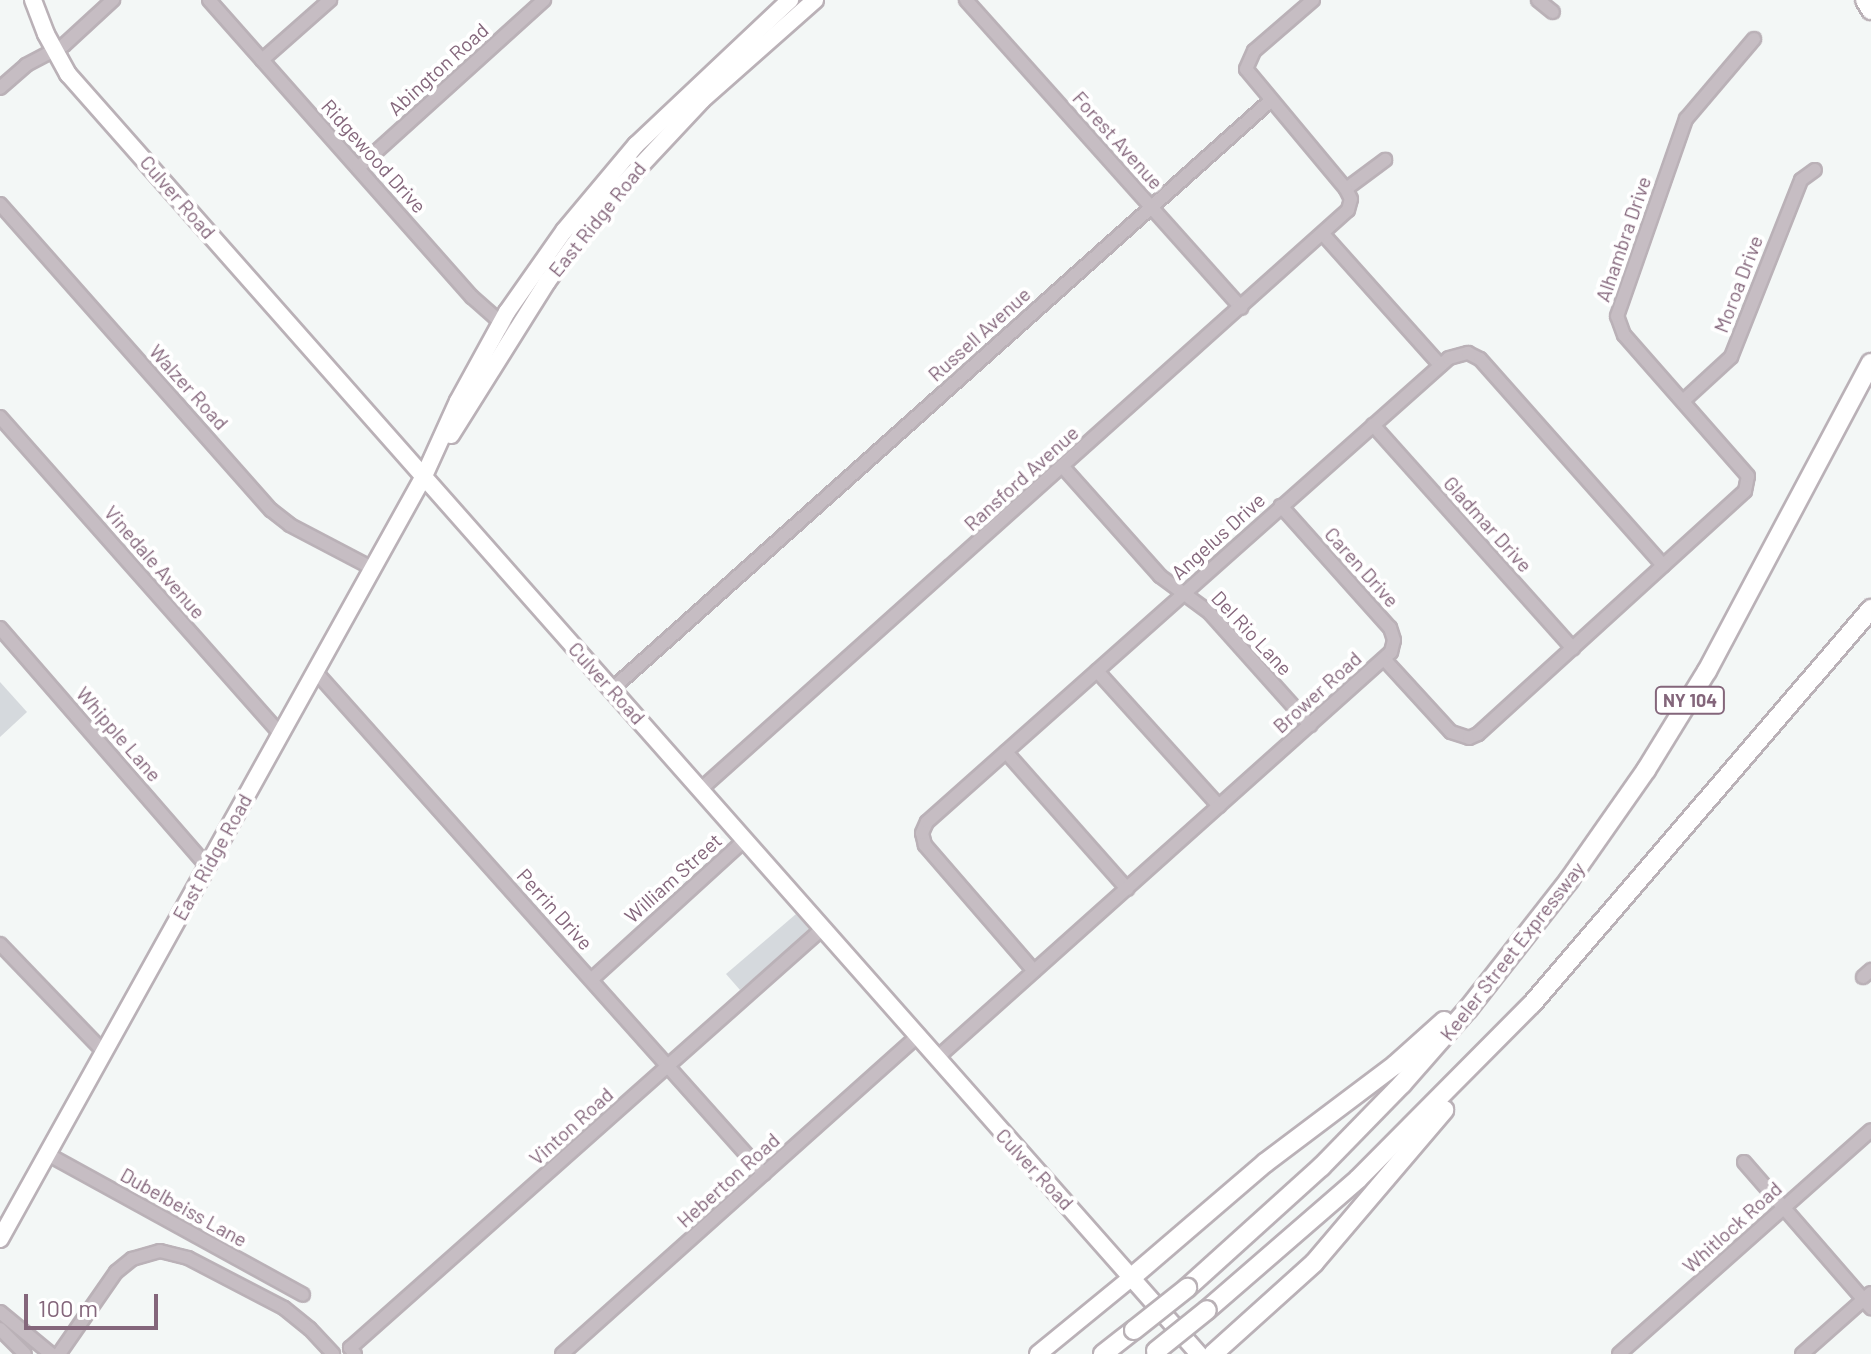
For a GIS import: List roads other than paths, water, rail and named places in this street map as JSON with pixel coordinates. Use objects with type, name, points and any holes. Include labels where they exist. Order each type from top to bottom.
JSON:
[{"type":"highway","points":[[1865,0],[1871,10]]},
{"type":"highway","name":"NY 104","points":[[1817,465],[1871,345]]},
{"type":"highway","points":[[1817,465],[1871,363]]},
{"type":"highway","name":"Keeler Street Expressway","points":[[1103,1354],[1187,1288],[1272,1212],[1379,1108],[1458,1022],[1539,920],[1613,818],[1681,714],[1741,613],[1817,465]]},
{"type":"highway","name":"Keeler Street Expressway","points":[[1154,1353],[1358,1179],[1543,991],[1871,611]]},
{"type":"highway","points":[[1132,1277],[1272,1157],[1425,1039],[1539,920]]},
{"type":"highway","points":[[1213,1354],[1314,1263],[1543,991]]},
{"type":"main road","name":"Culver Road","points":[[33,0],[54,51],[79,86],[1199,1354]]},
{"type":"main road","name":"East Ridge Road","points":[[424,476],[458,401],[500,324],[544,257],[618,165],[695,85],[790,0]]},
{"type":"main road","name":"East Ridge Road","points":[[0,1239],[424,476],[572,245],[641,163],[702,100],[815,0]]},
{"type":"main road","points":[[1038,1354],[1132,1277]]},
{"type":"street","points":[[0,88],[26,65],[54,51],[113,0]]},
{"type":"street","name":"Ridgewood Drive","points":[[209,0],[479,305],[515,334]]},
{"type":"street","points":[[262,60],[330,0]]},
{"type":"street","name":"Abington Road","points":[[358,168],[544,0]]},
{"type":"street","name":"Forest Avenue","points":[[966,0],[1241,308]]},
{"type":"street","points":[[1313,0],[1248,59],[1248,74],[1346,189],[1385,160]]},
{"type":"street","points":[[1538,0],[1553,12]]},
{"type":"street","name":"Alhambra Drive","points":[[1750,480],[1624,335],[1617,316],[1686,119],[1754,39]]},
{"type":"street","name":"Russell Avenue","points":[[612,689],[1270,101]]},
{"type":"street","name":"Moroa Drive","points":[[1683,401],[1731,357],[1801,180],[1815,170]]},
{"type":"street","name":"Ransford Avenue","points":[[701,789],[1323,234],[1348,210],[1351,199],[1346,189]]},
{"type":"street","name":"Walzer Road","points":[[0,204],[271,510],[290,525],[372,568]]},
{"type":"street","points":[[1323,234],[1440,365],[1462,353],[1480,359],[1663,565]]},
{"type":"street","name":"Angelus Drive","points":[[1034,971],[933,856],[922,839],[927,822],[1440,365]]},
{"type":"street","name":"Vinedale Avenue","points":[[0,417],[280,734]]},
{"type":"street","name":"Gladmar Drive","points":[[1373,425],[1573,649]]},
{"type":"street","name":"Del Rio Lane","points":[[1063,467],[1160,576],[1209,612],[1310,725]]},
{"type":"street","name":"Brower Road","points":[[938,1057],[1384,659],[1451,732],[1469,738],[1478,734],[1741,495],[1750,480]]},
{"type":"street","name":"Caren Drive","points":[[1281,506],[1390,628],[1394,647],[1384,659]]},
{"type":"street","name":"Whipple Lane","points":[[0,628],[207,866]]},
{"type":"street","name":"Perrin Drive","points":[[315,671],[670,1065],[764,1174]]},
{"type":"street","points":[[1097,671],[1219,806]]},
{"type":"street","points":[[1006,752],[1127,889]]},
{"type":"street","name":"William Street","points":[[592,979],[745,840]]},
{"type":"street","name":"Vinton Road","points":[[355,1354],[350,1348],[823,928]]},
{"type":"street","points":[[0,944],[104,1052]]},
{"type":"street","name":"Heberton Road","points":[[562,1354],[919,1035]]},
{"type":"street","name":"Whitlock Road","points":[[1619,1354],[1871,1130]]},
{"type":"street","name":"Dubelbeiss Lane","points":[[47,1154],[303,1295]]},
{"type":"street","points":[[1744,1162],[1869,1300],[1802,1354]]},
{"type":"street","points":[[0,1312],[46,1350],[83,1315],[124,1265],[142,1255],[168,1252],[188,1258],[284,1308],[310,1329],[333,1354]]},
{"type":"street","points":[[59,1354],[83,1315]]},
{"type":"street","points":[[0,1329],[25,1354]]}]
